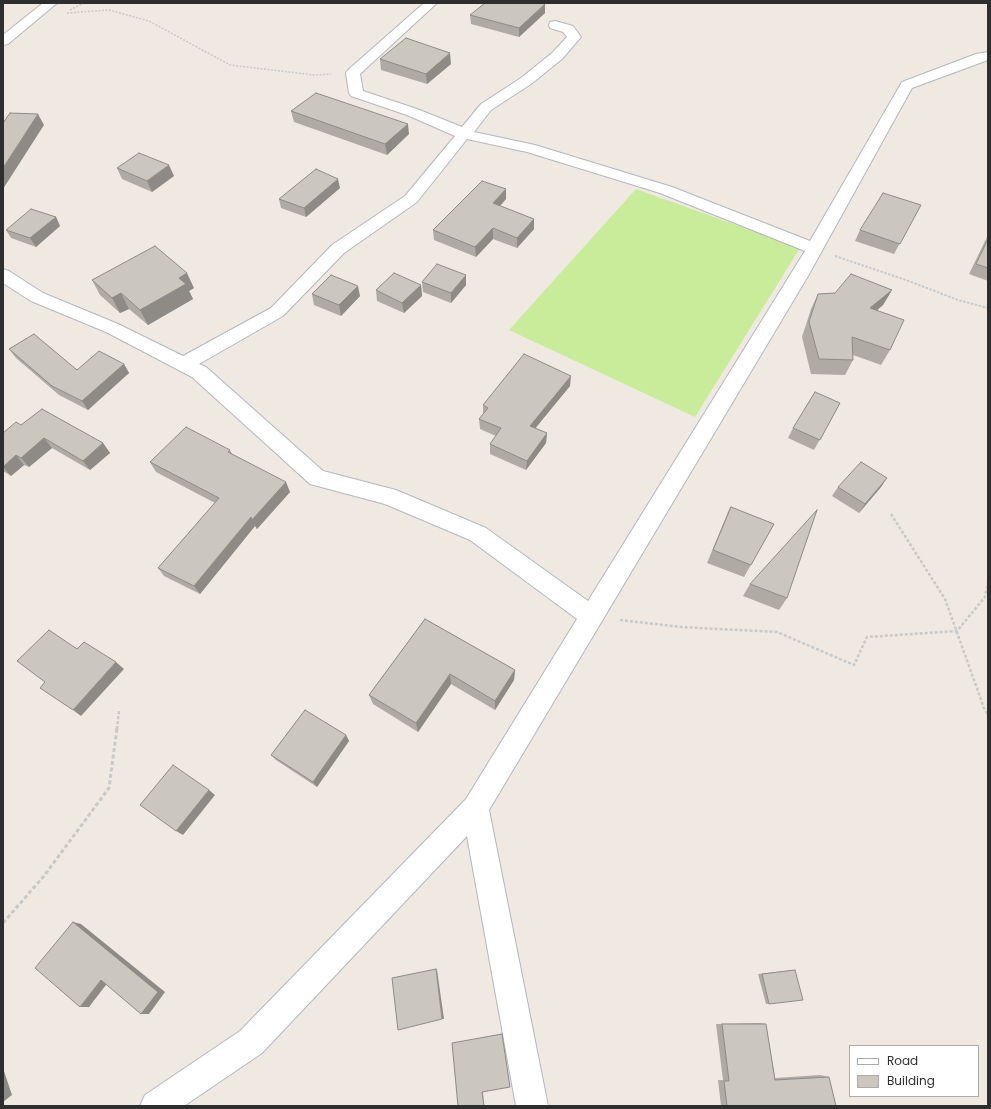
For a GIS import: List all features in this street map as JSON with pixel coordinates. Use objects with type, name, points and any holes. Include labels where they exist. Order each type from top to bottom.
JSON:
[{"type":"street","points":[[3,41],[51,3]]},
{"type":"street","points":[[431,3],[353,73],[356,93],[412,112],[463,134],[530,148],[666,190],[815,250]]},
{"type":"street","points":[[183,364],[277,312],[338,250],[411,199],[486,107],[526,81],[557,56],[574,36],[568,29],[555,25]]},
{"type":"street","points":[[156,1106],[252,1042],[475,808],[815,250],[907,85],[981,56],[988,56]]},
{"type":"street","points":[[3,276],[37,297],[112,328],[199,372],[318,478],[389,496],[478,534],[592,617]]},
{"type":"street","points":[[475,808],[532,1106]]},
{"type":"path","points":[[84,3],[64,13],[108,10],[149,21],[230,65],[314,75],[353,73]]},
{"type":"path","points":[[815,250],[906,280],[958,300],[988,308]]},
{"type":"path","points":[[891,514],[945,599],[984,708],[988,715]]},
{"type":"path","points":[[592,617],[681,627],[777,632],[854,665],[867,636],[957,631],[985,597],[988,582]]},
{"type":"path","points":[[3,923],[44,876],[109,788],[119,711]]},
{"type":"green space","points":[[636,189],[800,248],[695,417],[509,330]]},
{"type":"building","points":[[485,3],[545,4],[519,28],[470,15]]},
{"type":"building","points":[[406,38],[450,53],[426,74],[380,59]]},
{"type":"building","points":[[316,93],[408,124],[385,144],[291,111]]},
{"type":"building","points":[[10,113],[38,114],[3,168],[3,123]]},
{"type":"building","points":[[139,153],[169,165],[147,181],[117,168]]},
{"type":"building","points":[[316,169],[338,179],[304,208],[279,199]]},
{"type":"building","points":[[482,181],[506,189],[493,203],[534,219],[517,238],[493,228],[475,247],[433,230]]},
{"type":"building","points":[[883,193],[921,205],[900,244],[860,230]]},
{"type":"building","points":[[31,209],[56,217],[30,238],[6,230]]},
{"type":"building","points":[[988,239],[988,268],[976,264]]},
{"type":"building","points":[[155,246],[187,273],[179,278],[186,284],[140,310],[121,293],[112,298],[92,280]]},
{"type":"building","points":[[437,264],[466,275],[451,293],[422,282]]},
{"type":"building","points":[[394,273],[421,285],[402,303],[376,290]]},
{"type":"building","points":[[851,274],[892,290],[870,308],[904,320],[890,350],[852,337],[853,360],[819,359],[809,322],[818,294],[835,293]]},
{"type":"building","points":[[331,275],[358,286],[339,305],[312,294]]},
{"type":"building","points":[[34,334],[77,370],[99,351],[124,364],[82,401],[52,386],[9,349]]},
{"type":"building","points":[[524,354],[571,376],[530,426],[547,433],[527,461],[490,444],[501,428],[479,419],[488,408],[483,405]]},
{"type":"building","points":[[815,392],[840,403],[820,440],[793,428]]},
{"type":"building","points":[[42,409],[103,443],[83,461],[44,438],[21,458],[16,455],[3,467],[3,433],[16,422],[21,425]]},
{"type":"building","points":[[186,427],[230,450],[228,452],[286,482],[252,520],[251,517],[194,586],[158,568],[219,498],[150,462]]},
{"type":"building","points":[[861,462],[887,478],[865,504],[838,487]]},
{"type":"building","points":[[731,507],[774,524],[751,565],[713,550]]},
{"type":"building","points":[[817,510],[787,598],[750,584]]},
{"type":"building","points":[[425,619],[515,670],[495,701],[450,674],[416,723],[369,695]]},
{"type":"building","points":[[49,630],[77,649],[84,642],[116,662],[73,710],[40,688],[45,682],[17,661]]},
{"type":"building","points":[[305,710],[346,735],[313,782],[271,755]]},
{"type":"building","points":[[173,765],[209,790],[176,831],[140,805]]},
{"type":"building","points":[[73,922],[158,992],[141,1014],[101,980],[80,1007],[35,968]]},
{"type":"building","points":[[436,969],[442,1019],[398,1030],[392,978]]},
{"type":"building","points":[[795,970],[803,1000],[769,1004],[762,974]]},
{"type":"building","points":[[722,1024],[766,1024],[775,1080],[829,1077],[836,1106],[727,1106],[724,1081],[729,1081]]},
{"type":"building","points":[[502,1034],[510,1087],[482,1092],[484,1106],[458,1106],[452,1043]]}]
